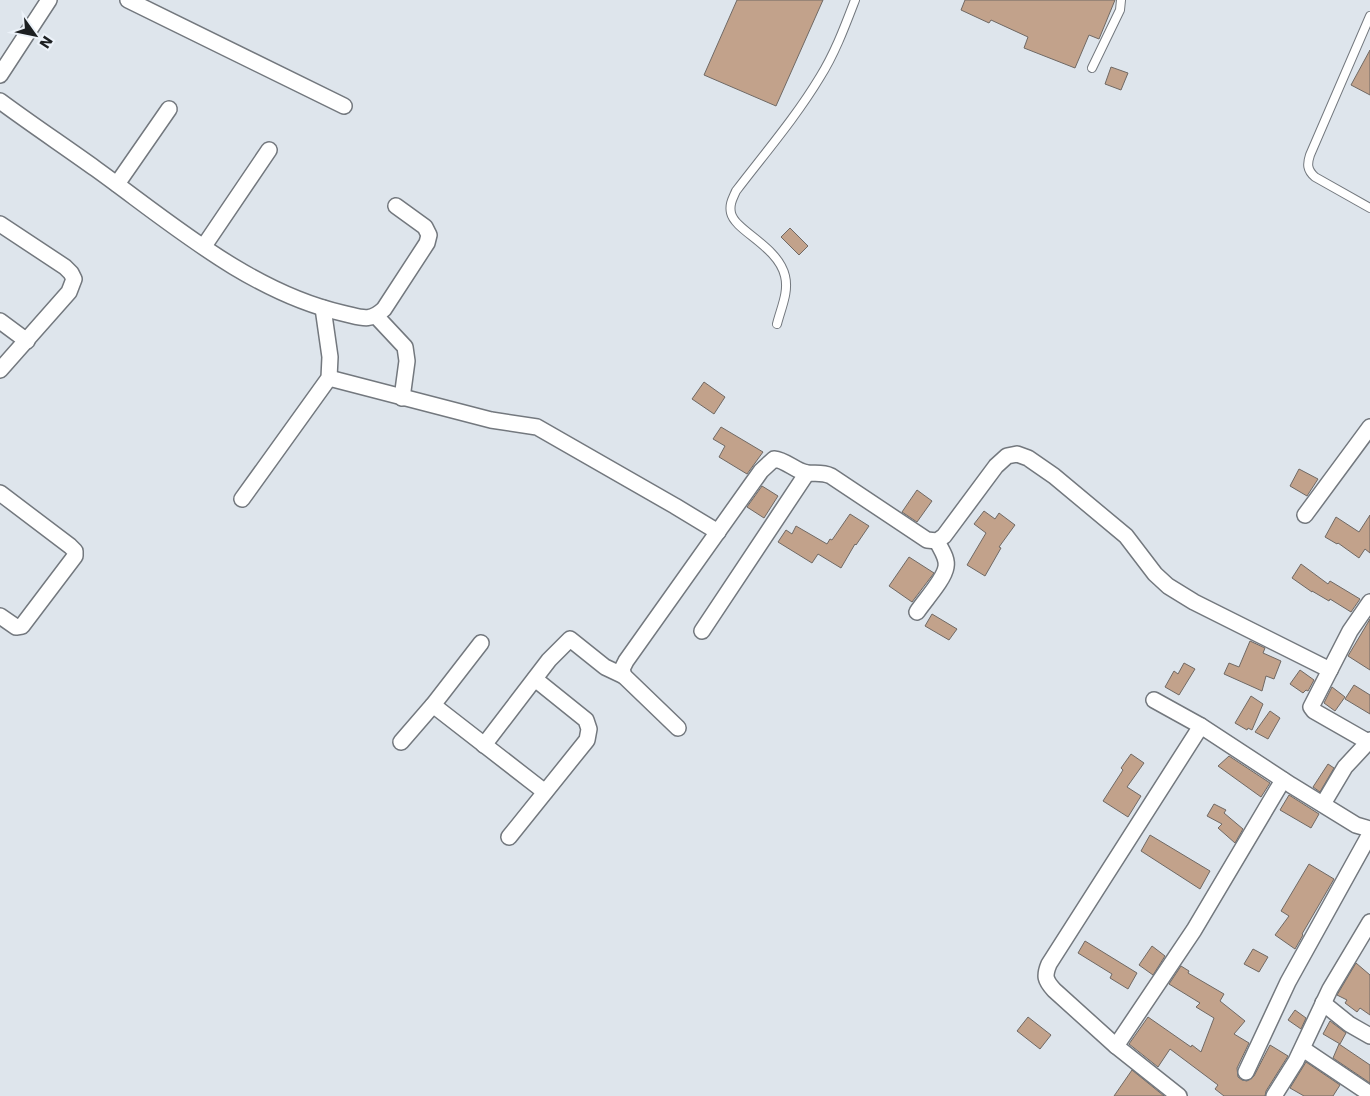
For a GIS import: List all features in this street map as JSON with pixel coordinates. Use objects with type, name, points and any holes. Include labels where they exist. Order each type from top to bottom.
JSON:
[{"type":"street","points":[[0,75],[49,0]]},
{"type":"street","points":[[128,0],[344,106]]},
{"type":"street","points":[[0,101],[252,278],[296,299],[323,308],[368,318],[376,316],[384,309],[426,243],[429,235],[425,227],[396,206]]},
{"type":"street","points":[[117,184],[169,109]]},
{"type":"street","points":[[204,246],[269,150]]},
{"type":"street","points":[[0,224],[64,267],[71,273],[74,279],[70,292],[0,370]]},
{"type":"street","points":[[242,499],[329,378],[330,357],[323,308]]},
{"type":"street","points":[[376,316],[405,347],[407,361],[402,398]]},
{"type":"street","points":[[0,321],[27,341]]},
{"type":"street","points":[[329,378],[491,420],[537,427],[718,532]]},
{"type":"street","points":[[1305,516],[1370,427]]},
{"type":"street","points":[[624,676],[622,669],[626,661],[761,471],[774,459],[779,459],[807,473],[823,472],[831,476],[927,540],[937,541],[944,536],[996,466],[1007,456],[1017,454],[1028,458],[1054,476],[1126,536],[1154,574],[1168,586],[1194,602],[1330,670]]},
{"type":"street","points":[[702,631],[807,473]]},
{"type":"street","points":[[0,493],[75,551],[75,556],[22,626],[16,627],[0,616]]},
{"type":"street","points":[[917,612],[942,576],[946,567],[945,558],[937,541]]},
{"type":"street","points":[[1322,804],[1345,767],[1370,742],[1314,711],[1311,706],[1350,630],[1370,602]]},
{"type":"street","points":[[484,744],[549,660],[570,639],[605,667],[624,676],[678,728]]},
{"type":"street","points":[[401,742],[433,705],[481,643]]},
{"type":"street","points":[[509,838],[587,740],[589,729],[586,720],[535,679]]},
{"type":"street","points":[[1154,700],[1201,726],[1356,825],[1370,829]]},
{"type":"street","points":[[433,705],[545,792]]},
{"type":"street","points":[[1179,1096],[1116,1046],[1054,990],[1046,982],[1045,974],[1049,964],[1201,726]]},
{"type":"street","points":[[1116,1046],[1194,930],[1283,780]]},
{"type":"street","points":[[1246,1072],[1288,982],[1370,834]]},
{"type":"street","points":[[1276,1095],[1303,1049],[1330,989],[1370,922]]},
{"type":"street","points":[[1323,1003],[1350,1024],[1370,1036]]},
{"type":"street","points":[[1303,1049],[1370,1094]]},
{"type":"lane","points":[[777,324],[787,289],[785,274],[778,259],[763,244],[742,228],[731,215],[730,204],[736,191],[789,124],[821,76],[839,41],[855,0]]},
{"type":"lane","points":[[1092,68],[1120,10],[1121,0]]},
{"type":"lane","points":[[1370,16],[1307,165],[1315,177],[1370,208]]},
{"type":"building","points":[[737,0],[823,0],[776,106],[704,75]]},
{"type":"building","points":[[965,0],[1115,0],[1099,39],[1089,35],[1075,68],[1024,48],[1028,37],[991,20],[989,23],[961,10]]},
{"type":"building","points":[[1370,50],[1370,95],[1351,85]]},
{"type":"building","points":[[1111,67],[1128,73],[1121,90],[1105,84]]},
{"type":"building","points":[[790,228],[808,246],[799,255],[781,237]]},
{"type":"building","points":[[704,382],[725,397],[714,414],[692,399]]},
{"type":"building","points":[[721,427],[763,452],[747,474],[719,457],[725,446],[713,439]]},
{"type":"building","points":[[1299,469],[1318,479],[1307,496],[1290,486]]},
{"type":"building","points":[[762,486],[778,496],[764,518],[747,507]]},
{"type":"building","points":[[917,490],[932,501],[917,522],[902,512]]},
{"type":"building","points":[[984,511],[995,519],[999,513],[1015,525],[999,547],[1001,548],[985,576],[967,565],[986,533],[974,524]]},
{"type":"building","points":[[850,514],[869,526],[855,544],[841,568],[818,554],[812,563],[778,542],[786,530],[792,534],[796,526],[827,544],[830,539],[832,540]]},
{"type":"building","points":[[1370,515],[1370,553],[1365,549],[1359,558],[1338,543],[1325,537],[1336,517],[1359,532]]},
{"type":"building","points":[[909,557],[934,573],[912,602],[889,586]]},
{"type":"building","points":[[1301,564],[1328,584],[1330,581],[1360,599],[1351,612],[1330,599],[1329,601],[1312,592],[1292,578]]},
{"type":"building","points":[[932,614],[957,629],[949,640],[925,626]]},
{"type":"building","points":[[1370,619],[1370,670],[1348,656]]},
{"type":"building","points":[[1250,641],[1265,648],[1263,653],[1281,661],[1274,679],[1266,676],[1262,691],[1224,674],[1229,663],[1239,667]]},
{"type":"building","points":[[1184,663],[1195,669],[1179,695],[1165,687],[1174,671],[1178,674]]},
{"type":"building","points":[[1300,670],[1314,680],[1308,691],[1306,690],[1303,693],[1290,684]]},
{"type":"building","points":[[1354,685],[1370,695],[1370,714],[1345,699]]},
{"type":"building","points":[[1332,687],[1345,697],[1335,711],[1324,703]]},
{"type":"building","points":[[1251,696],[1263,704],[1252,730],[1248,728],[1247,730],[1235,723]]},
{"type":"building","points":[[1270,711],[1280,718],[1268,739],[1255,732]]},
{"type":"building","points":[[1131,754],[1144,763],[1127,787],[1141,796],[1128,817],[1103,801]]},
{"type":"building","points":[[1229,756],[1270,783],[1261,797],[1218,766]]},
{"type":"building","points":[[1328,764],[1334,768],[1320,792],[1313,787]]},
{"type":"building","points":[[1289,795],[1319,814],[1311,828],[1280,810]]},
{"type":"building","points":[[1214,804],[1226,810],[1224,813],[1243,829],[1235,843],[1218,828],[1222,824],[1207,816]]},
{"type":"building","points":[[1150,835],[1210,871],[1200,889],[1141,851]]},
{"type":"building","points":[[1309,864],[1334,879],[1295,949],[1275,935],[1289,916],[1281,911]]},
{"type":"building","points":[[1085,941],[1137,973],[1128,989],[1110,978],[1112,974],[1078,953]]},
{"type":"building","points":[[1152,946],[1165,956],[1153,975],[1139,965]]},
{"type":"building","points":[[1253,949],[1268,957],[1259,972],[1244,964]]},
{"type":"building","points":[[1356,963],[1370,975],[1370,1015],[1360,1008],[1357,1012],[1345,1003],[1347,1000],[1337,995]]},
{"type":"building","points":[[1181,966],[1189,971],[1188,973],[1224,994],[1220,1001],[1245,1021],[1234,1034],[1249,1043],[1237,1068],[1238,1077],[1247,1081],[1254,1076],[1270,1045],[1288,1056],[1266,1091],[1265,1096],[1224,1096],[1215,1089],[1218,1085],[1170,1049],[1158,1067],[1129,1044],[1148,1017],[1201,1052],[1214,1018],[1196,1007],[1200,1003],[1169,984]]},
{"type":"building","points":[[1295,1010],[1306,1018],[1301,1029],[1288,1020]]},
{"type":"building","points":[[1028,1017],[1051,1035],[1040,1049],[1017,1031]]},
{"type":"building","points":[[1330,1021],[1346,1033],[1340,1044],[1323,1034]]},
{"type":"building","points":[[1339,1044],[1370,1065],[1370,1083],[1333,1058]]},
{"type":"building","points":[[1306,1062],[1340,1085],[1333,1096],[1304,1096],[1290,1088]]},
{"type":"building","points":[[1132,1070],[1164,1096],[1114,1096]]}]
